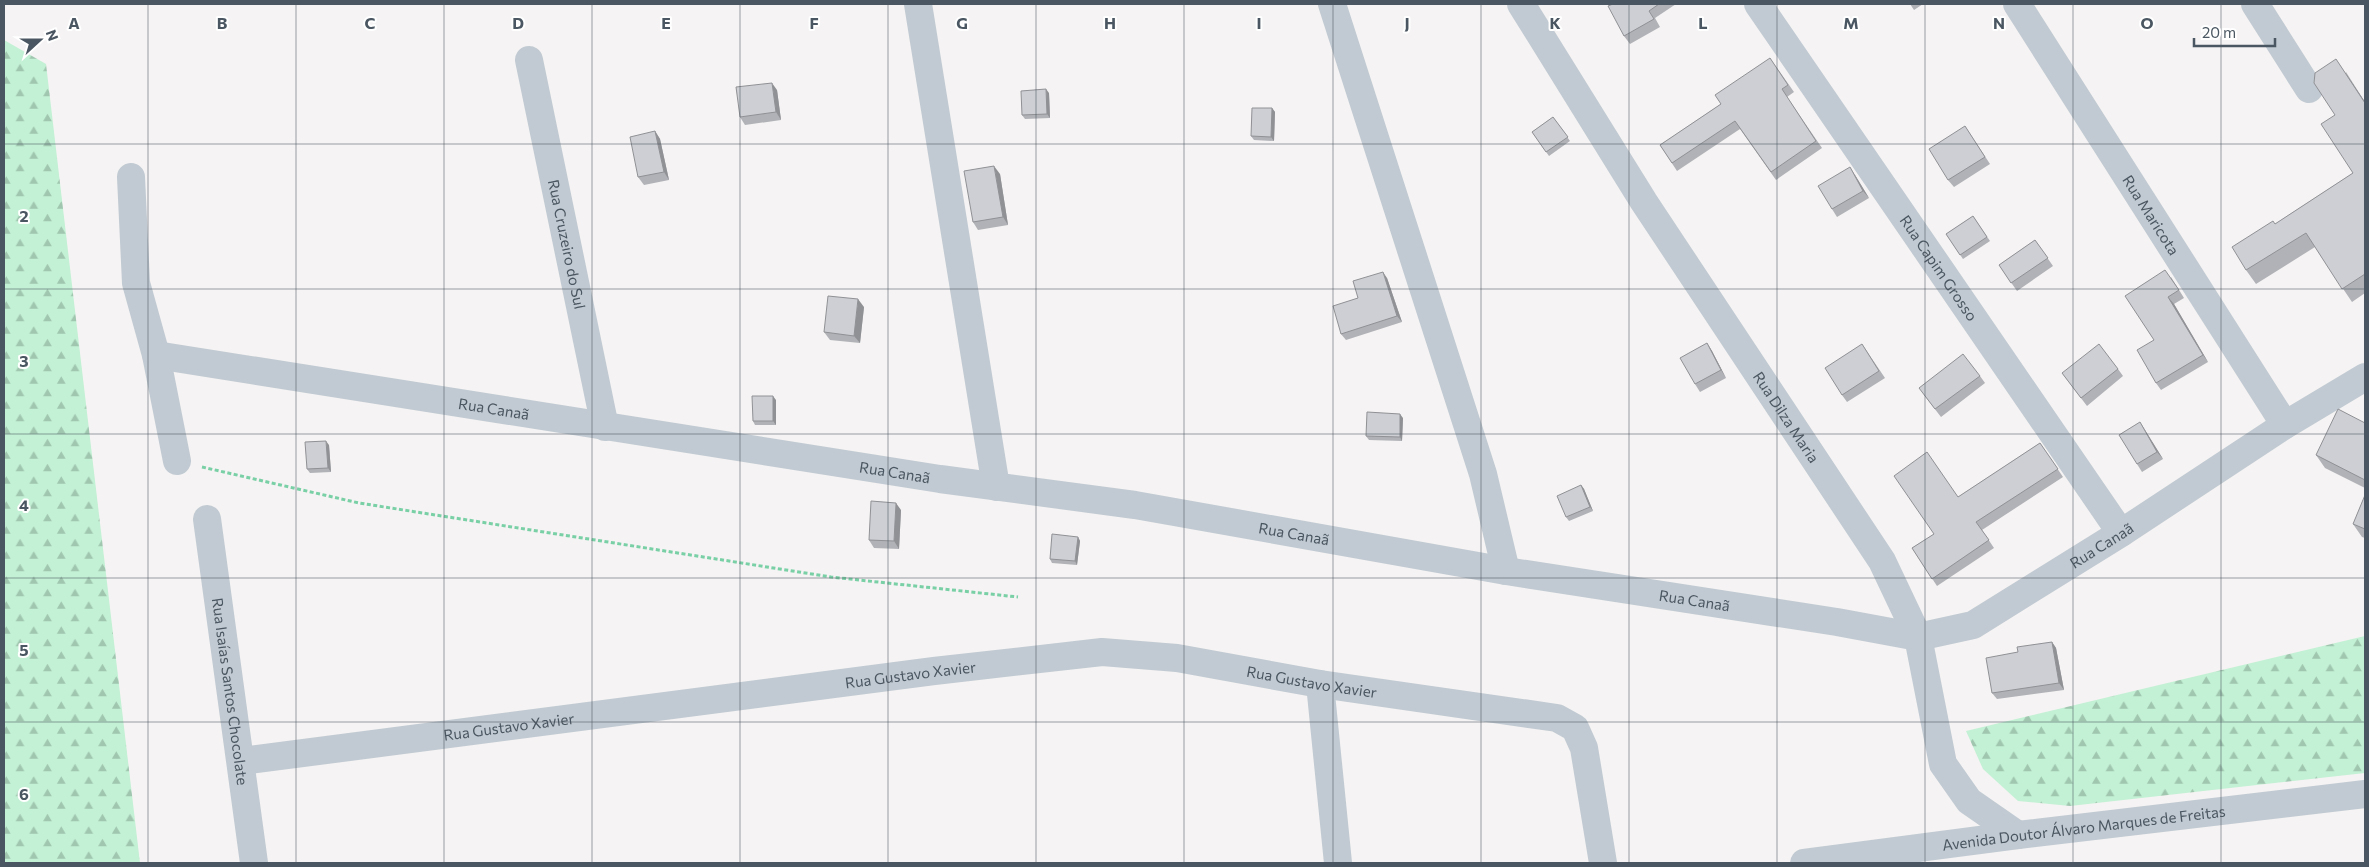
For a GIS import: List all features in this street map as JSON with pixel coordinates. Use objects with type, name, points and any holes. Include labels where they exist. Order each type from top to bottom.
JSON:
[{"type":"street","points":[[918,4],[996,486]]},
{"type":"street","points":[[1332,4],[1483,474],[1506,571]]},
{"type":"street","name":"Rua Dilza Maria","points":[[1521,4],[1644,202],[1882,560],[1918,637],[1943,764],[1969,801],[2018,835]]},
{"type":"street","name":"Rua Capim Grosso","points":[[1758,4],[2121,533]]},
{"type":"street","name":"Rua Maricota","points":[[2017,4],[2285,425]]},
{"type":"street","points":[[2256,4],[2309,89]]},
{"type":"street","name":"Rua Cruzeiro do Sul","points":[[529,60],[605,427]]},
{"type":"street","points":[[131,178],[136,283],[156,355],[178,461]]},
{"type":"street","name":"Rua Canaã","points":[[156,355],[605,427],[996,486],[1135,504],[1506,571],[1837,622],[1918,637],[1974,625],[2121,533],[2285,425],[2365,377]]},
{"type":"street","name":"Rua Isaías Santos Chocolate","points":[[207,519],[242,761],[254,863]]},
{"type":"street","name":"Rua Gustavo Xavier","points":[[242,761],[914,674],[1102,652],[1177,658],[1320,684],[1557,718],[1575,728],[1584,748],[1603,863]]},
{"type":"street","points":[[1320,684],[1338,863]]},
{"type":"street","name":"Avenida Doutor Álvaro Marques de Freitas","points":[[1804,863],[2018,835],[2365,794]]},
{"type":"path","points":[[178,461],[359,504],[831,577],[1018,597]]},
{"type":"green space","points":[[4,40],[46,64],[140,863],[4,863]]},
{"type":"green space","points":[[2365,636],[2365,773],[2070,806],[2018,801],[1983,769],[1966,731]]},
{"type":"building","points":[[1613,4],[1659,4],[1649,11],[1654,19],[1624,36],[1608,6]]},
{"type":"building","points":[[1770,58],[1788,85],[1782,89],[1816,141],[1771,172],[1735,121],[1672,163],[1660,145],[1721,104],[1715,95]]},
{"type":"building","points":[[2336,59],[2365,103],[2365,274],[2342,289],[2306,233],[2246,270],[2232,247],[2273,221],[2275,224],[2353,173],[2321,124],[2335,115],[2314,83],[2315,73]]},
{"type":"building","points":[[772,83],[776,112],[740,117],[736,87]]},
{"type":"building","points":[[1046,89],[1047,114],[1022,115],[1021,91]]},
{"type":"building","points":[[1252,108],[1272,108],[1271,137],[1251,136]]},
{"type":"building","points":[[1553,117],[1568,137],[1546,152],[1532,132]]},
{"type":"building","points":[[1965,126],[1985,157],[1948,180],[1929,149]]},
{"type":"building","points":[[655,131],[664,172],[638,177],[630,137]]},
{"type":"building","points":[[994,166],[1003,217],[973,222],[964,171]]},
{"type":"building","points":[[1850,167],[1863,191],[1832,209],[1818,186]]},
{"type":"building","points":[[1973,216],[1987,237],[1960,255],[1946,234]]},
{"type":"building","points":[[2035,240],[2048,258],[2011,283],[1999,265]]},
{"type":"building","points":[[2165,270],[2179,290],[2168,297],[2203,355],[2156,383],[2137,350],[2154,340],[2125,296]]},
{"type":"building","points":[[1383,272],[1397,316],[1341,334],[1333,306],[1358,298],[1353,281]]},
{"type":"building","points":[[828,296],[858,299],[854,336],[824,332]]},
{"type":"building","points":[[1707,343],[1721,370],[1695,384],[1680,358]]},
{"type":"building","points":[[1862,344],[1879,371],[1842,395],[1825,368]]},
{"type":"building","points":[[2099,344],[2118,369],[2081,398],[2062,373]]},
{"type":"building","points":[[1963,354],[1980,376],[1935,409],[1919,388]]},
{"type":"building","points":[[752,396],[773,396],[773,421],[753,421]]},
{"type":"building","points":[[2338,409],[2365,423],[2365,480],[2316,455]]},
{"type":"building","points":[[1367,412],[1400,414],[1400,437],[1366,436]]},
{"type":"building","points":[[2140,422],[2157,452],[2137,464],[2119,435]]},
{"type":"building","points":[[326,441],[328,468],[307,469],[305,442]]},
{"type":"building","points":[[2040,443],[2058,469],[1976,522],[1989,540],[1932,579],[1912,548],[1934,534],[1894,476],[1927,452],[1958,497]]},
{"type":"building","points":[[1581,485],[1590,507],[1566,517],[1557,496]]},
{"type":"building","points":[[2365,495],[2365,529],[2353,524]]},
{"type":"building","points":[[871,501],[896,503],[894,541],[869,540]]},
{"type":"building","points":[[1052,534],[1078,537],[1075,561],[1050,559]]},
{"type":"building","points":[[2052,642],[2059,683],[1992,693],[1986,658],[2018,652],[2017,647]]}]
